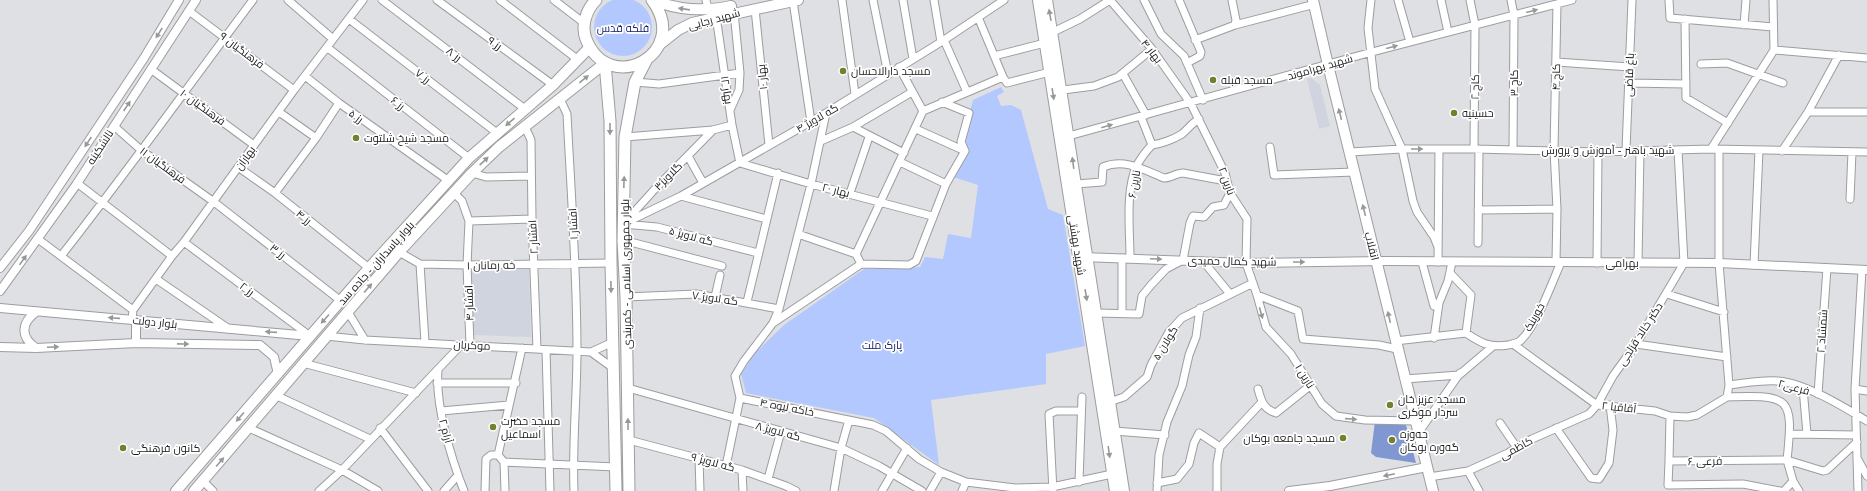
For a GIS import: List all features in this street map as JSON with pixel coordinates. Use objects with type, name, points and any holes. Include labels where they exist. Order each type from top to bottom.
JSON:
[{"type":"main road","points":[[596,0],[587,13],[584,23],[585,36],[590,48],[605,63],[615,66],[626,67],[646,61]]},
{"type":"main road","points":[[652,0],[659,10],[663,22],[663,33],[659,45]]},
{"type":"main road","name":"شهید رجایی","points":[[652,0],[684,10],[707,5],[734,6],[755,9],[795,0]]},
{"type":"main road","name":"شهید رجایی","points":[[659,45],[678,30],[692,23],[716,16],[734,6],[764,0]]},
{"type":"main road","name":"شهید بهشتی","points":[[1038,0],[1050,72],[1076,184],[1084,257],[1115,491]]},
{"type":"main road","name":"شهید بهشتی","points":[[1047,0],[1063,90],[1065,137],[1084,257],[1096,314],[1124,491]]},
{"type":"main road","name":"انقلاب","points":[[1314,2],[1396,345],[1433,491]]},
{"type":"main road","name":"بلوار جمهوری اسلامی - کمربندی","points":[[629,491],[626,298],[623,240],[625,137],[635,82],[646,61],[659,45]]},
{"type":"main road","name":"بلوار پاسداران - جاده سد","points":[[176,491],[369,268],[403,233],[469,158],[553,85],[590,48]]},
{"type":"main road","name":"بلوار پاسداران - جاده سد","points":[[194,491],[249,428],[302,363],[399,252],[411,241],[472,173],[499,147],[605,63]]},
{"type":"main road","name":"بلوار جمهوری اسلامی - کمربندی","points":[[605,63],[610,121],[611,263],[616,491]]},
{"type":"main road","points":[[403,233],[411,241]]},
{"type":"street","name":"نالشکینه","points":[[0,292],[77,183],[152,70],[196,0]]},
{"type":"street","points":[[61,256],[253,0]]},
{"type":"street","points":[[288,0],[333,39]]},
{"type":"street","name":"بهاران","points":[[133,310],[214,202],[294,90],[328,48],[333,39],[363,0]]},
{"type":"street","name":"رز ۸","points":[[382,0],[525,109]]},
{"type":"street","name":"رز ۹","points":[[437,0],[553,85]]},
{"type":"street","points":[[500,0],[578,60]]},
{"type":"street","points":[[554,0],[584,23]]},
{"type":"street","points":[[795,0],[811,122]]},
{"type":"street","points":[[842,0],[855,94]]},
{"type":"street","points":[[873,0],[888,74]]},
{"type":"street","points":[[903,0],[913,59]]},
{"type":"street","points":[[934,0],[942,41],[967,92]]},
{"type":"street","name":"گه لاویژ ۴","points":[[623,224],[681,196],[811,122],[942,41],[1004,0]]},
{"type":"street","points":[[1053,32],[1080,19],[1110,0]]},
{"type":"street","name":"بهار ۴","points":[[1110,0],[1152,49],[1191,104]]},
{"type":"street","points":[[1144,0],[1161,34],[1184,56],[1203,100]]},
{"type":"street","points":[[1179,0],[1201,54],[1186,63]]},
{"type":"street","points":[[1232,0],[1236,20],[1235,25]]},
{"type":"street","points":[[1371,0],[1368,28],[1372,52],[1375,89],[1402,149],[1413,201],[1438,247]]},
{"type":"street","points":[[1398,0],[1410,42]]},
{"type":"street","points":[[1441,0],[1448,32]]},
{"type":"street","name":"کاج ۲","points":[[1470,0],[1475,25],[1478,243]]},
{"type":"street","name":"کاج ۳","points":[[1511,0],[1514,15],[1514,150]]},
{"type":"street","name":"شهید بهراموند","points":[[1065,137],[1191,104],[1372,52],[1514,15],[1551,3],[1572,0]]},
{"type":"street","name":"باغ قاضی","points":[[1626,150],[1632,0]]},
{"type":"street","points":[[1669,0],[1670,18],[1773,28]]},
{"type":"street","points":[[1744,25],[1746,0]]},
{"type":"street","points":[[1711,149],[1774,50],[1773,0]]},
{"type":"street","name":"نالشکینه","points":[[0,268],[29,231],[66,176],[178,1]]},
{"type":"street","points":[[178,1],[189,11]]},
{"type":"street","points":[[1195,40],[1235,25],[1314,2]]},
{"type":"street","name":"کاج ۴","points":[[1551,3],[1556,62],[1554,150],[1558,262]]},
{"type":"street","points":[[730,110],[740,90],[740,73],[734,6]]},
{"type":"street","name":"بهار ۱۰","points":[[755,9],[769,145]]},
{"type":"street","name":"فرهنگیان ۹","points":[[189,11],[294,90]]},
{"type":"street","name":"بهار ۱۲","points":[[716,16],[732,125],[740,163]]},
{"type":"street","points":[[978,17],[1003,77],[1007,83],[1050,72]]},
{"type":"street","name":"رز ۷","points":[[349,19],[497,133]]},
{"type":"street","points":[[1685,19],[1686,98],[1728,123]]},
{"type":"street","points":[[994,56],[1045,43]]},
{"type":"street","name":"رز ۶","points":[[328,48],[469,158]]},
{"type":"street","points":[[1063,90],[1094,86],[1123,74],[1152,49]]},
{"type":"street","points":[[1774,50],[1867,58]]},
{"type":"street","points":[[1782,151],[1808,112],[1840,55]]},
{"type":"street","points":[[1556,62],[1630,68]]},
{"type":"street","points":[[1701,64],[1727,63],[1783,84]]},
{"type":"street","points":[[899,67],[923,111]]},
{"type":"street","name":"فرهنگیان ۱۰","points":[[152,70],[254,145]]},
{"type":"street","points":[[635,82],[660,84],[740,73]]},
{"type":"street","points":[[1123,74],[1144,116],[1152,145],[1182,134],[1192,123],[1199,120]]},
{"type":"street","name":"رز ۵","points":[[305,76],[339,104],[449,181]]},
{"type":"street","points":[[856,254],[882,202],[923,111],[1003,77]]},
{"type":"street","points":[[1629,82],[1686,84]]},
{"type":"street","points":[[821,141],[853,128],[912,92]]},
{"type":"street","name":"افشار ۱","points":[[560,99],[567,114],[575,264],[577,352],[573,466],[574,491]]},
{"type":"street","points":[[942,102],[969,113],[961,142],[965,151]]},
{"type":"street","points":[[275,193],[339,104]]},
{"type":"street","name":"نارین ۲","points":[[1191,104],[1225,173],[1230,193],[1246,219],[1246,263]]},
{"type":"street","points":[[279,112],[316,138]]},
{"type":"street","points":[[1808,112],[1867,112]]},
{"type":"street","points":[[726,466],[740,398],[735,376],[744,361],[773,323],[779,309],[811,184],[826,113]]},
{"type":"street","points":[[625,137],[713,130],[732,125]]},
{"type":"street","name":"فرهنگیان ۱۱","points":[[114,126],[141,150],[214,202]]},
{"type":"street","name":"افشار ۲","points":[[525,127],[531,140],[532,219],[537,349]]},
{"type":"street","points":[[853,128],[904,153]]},
{"type":"street","points":[[916,129],[965,151]]},
{"type":"street","name":"گلاویژ۳","points":[[623,224],[713,130]]},
{"type":"street","points":[[850,193],[869,137]]},
{"type":"street","name":"نارین ۶","points":[[1122,313],[1131,188],[1136,166],[1152,145]]},
{"type":"street","points":[[1270,147],[1274,175],[1354,172]]},
{"type":"street","name":"شهید باهنر - آموزش و پرورش","points":[[1350,152],[1402,149],[1554,150],[1598,152],[1626,150],[1711,149],[1867,152]]},
{"type":"street","points":[[1438,262],[1439,149]]},
{"type":"street","points":[[1678,150],[1684,263]]},
{"type":"street","points":[[1719,150],[1719,263],[1729,386],[1727,397],[1768,397],[1782,401],[1789,410],[1790,434],[1787,460],[1793,481],[1799,491]]},
{"type":"street","points":[[1754,265],[1759,150]]},
{"type":"street","points":[[773,323],[861,264],[909,265],[916,261],[932,216],[946,184],[965,151]]},
{"type":"street","points":[[1638,263],[1640,151]]},
{"type":"street","points":[[1597,263],[1598,152]]},
{"type":"street","points":[[1850,199],[1852,152]]},
{"type":"street","points":[[688,156],[703,183]]},
{"type":"street","points":[[900,162],[946,184]]},
{"type":"street","name":"بهار ۲۰","points":[[740,163],[811,184],[850,193],[932,216]]},
{"type":"street","points":[[1076,184],[1102,182],[1103,167],[1109,164],[1127,163],[1164,178],[1169,178],[1177,173],[1183,173],[1226,180]]},
{"type":"street","name":"رز ۴","points":[[238,167],[275,193],[369,268]]},
{"type":"street","points":[[472,173],[486,177],[531,176]]},
{"type":"street","points":[[747,302],[778,173]]},
{"type":"street","points":[[66,176],[103,202],[172,256]]},
{"type":"street","name":"افشار ۴","points":[[454,193],[462,201],[469,221],[467,266],[470,345]]},
{"type":"street","points":[[1096,314],[1139,314],[1142,296],[1166,268],[1183,260],[1190,223],[1193,216],[1204,217],[1213,207],[1224,204],[1230,193]]},
{"type":"street","points":[[681,196],[766,219]]},
{"type":"street","name":"رز ۳","points":[[214,202],[341,301]]},
{"type":"street","points":[[1478,210],[1557,209]]},
{"type":"street","points":[[469,221],[532,219]]},
{"type":"street","name":"گه لاویژ ۵","points":[[623,224],[657,227],[758,253]]},
{"type":"street","points":[[798,234],[856,254],[861,264]]},
{"type":"street","points":[[38,239],[133,310],[136,343]]},
{"type":"street","points":[[623,240],[722,266]]},
{"type":"street","name":"رز ۲","points":[[184,242],[310,336]]},
{"type":"street","name":"خه رمانان ۱","points":[[399,252],[420,264],[467,266],[611,263]]},
{"type":"street","name":"شهید کمال حمیدی","points":[[1084,257],[1246,263],[1376,261]]},
{"type":"street","points":[[1203,261],[1230,294]]},
{"type":"street","name":"بهرامی","points":[[1376,261],[1719,263],[1864,270]]},
{"type":"street","points":[[1422,262],[1434,306]]},
{"type":"street","points":[[1434,338],[1439,304],[1445,290],[1452,262]]},
{"type":"street","name":"خورینک","points":[[1513,344],[1519,341],[1534,321],[1558,262]]},
{"type":"street","name":"نارین ۱","points":[[1246,263],[1266,327],[1291,354],[1322,404],[1336,416],[1341,418],[1416,421]]},
{"type":"street","name":"دکتر خالد قزلجی","points":[[1597,405],[1613,376],[1636,344],[1667,294],[1684,263]]},
{"type":"street","points":[[420,264],[425,342]]},
{"type":"street","name":"شمشاد ۲","points":[[1818,394],[1827,268]]},
{"type":"street","points":[[1858,491],[1855,389],[1864,270]]},
{"type":"street","points":[[1450,273],[1471,294],[1466,333]]},
{"type":"street","points":[[716,297],[720,275]]},
{"type":"street","points":[[156,279],[229,329]]},
{"type":"street","name":"گولان ۵","points":[[1109,402],[1124,397],[1132,389],[1140,386],[1147,377],[1151,366],[1169,332],[1182,318],[1253,283]]},
{"type":"street","name":"گه لاویژ ۷","points":[[626,298],[696,294],[779,309]]},
{"type":"street","points":[[1667,294],[1724,312]]},
{"type":"street","points":[[1257,295],[1298,311],[1303,339],[1396,345],[1466,333],[1492,347]]},
{"type":"street","name":"بلوار دولت","points":[[0,308],[310,336]]},
{"type":"street","points":[[1157,491],[1158,455],[1165,435],[1167,422],[1182,386],[1189,355],[1196,337],[1200,308]]},
{"type":"street","points":[[36,312],[28,318],[25,332],[29,343],[36,348]]},
{"type":"street","points":[[348,312],[364,340]]},
{"type":"street","name":"موکریان","points":[[326,336],[364,340],[425,342],[591,352]]},
{"type":"street","points":[[613,342],[591,352],[613,368]]},
{"type":"street","name":"بلوار دولت","points":[[0,347],[36,348],[136,343],[260,345],[269,351],[274,357],[278,374]]},
{"type":"street","points":[[1405,379],[1459,375],[1492,347],[1513,344]]},
{"type":"street","name":"آقاقیا ۲","points":[[1513,344],[1597,405],[1610,405],[1655,411],[1670,416],[1697,415],[1727,397]]},
{"type":"street","points":[[1636,344],[1727,357]]},
{"type":"street","points":[[319,491],[342,470],[380,428],[461,345]]},
{"type":"street","points":[[498,455],[509,405],[516,383],[522,348]]},
{"type":"street","points":[[546,350],[550,491]]},
{"type":"street","points":[[302,363],[416,392]]},
{"type":"street","name":"آرام ۲","points":[[438,370],[437,383],[441,411],[458,475],[464,491]]},
{"type":"street","points":[[1419,432],[1461,372]]},
{"type":"street","name":"فرعی۲","points":[[1729,386],[1755,382],[1780,381],[1818,394],[1855,413]]},
{"type":"street","points":[[437,383],[516,383]]},
{"type":"street","points":[[1258,388],[1262,402],[1268,411],[1276,413],[1311,385]]},
{"type":"street","name":"گه لاویژ ۸","points":[[628,388],[841,448],[893,474],[922,491]]},
{"type":"street","points":[[1803,388],[1807,434]]},
{"type":"street","points":[[1855,389],[1867,391]]},
{"type":"street","points":[[275,395],[370,439]]},
{"type":"street","points":[[1079,482],[1082,397]]},
{"type":"street","name":"خاکه لیوه ۴","points":[[740,398],[873,425],[886,431],[919,459],[942,472],[966,482],[1005,489],[1053,489],[1112,474]]},
{"type":"street","points":[[1217,491],[1217,464],[1220,447],[1262,402]]},
{"type":"street","points":[[441,411],[509,405]]},
{"type":"street","name":"کاظمی","points":[[1429,477],[1468,471],[1517,448],[1532,439],[1589,414],[1597,405]]},
{"type":"street","points":[[1556,428],[1591,478],[1599,480],[1609,463],[1613,430],[1610,405]]},
{"type":"street","points":[[1053,489],[1049,414],[1056,410],[1081,411]]},
{"type":"street","points":[[1855,413],[1867,421]]},
{"type":"street","points":[[1670,416],[1668,485],[1682,488],[1744,484],[1780,491]]},
{"type":"street","points":[[834,491],[841,448],[849,420]]},
{"type":"street","points":[[1500,423],[1517,448]]},
{"type":"street","points":[[249,428],[342,470],[378,491]]},
{"type":"street","points":[[380,428],[428,491]]},
{"type":"street","points":[[768,479],[781,431]]},
{"type":"street","points":[[1114,431],[1165,435]]},
{"type":"street","points":[[1157,482],[1178,479],[1189,464],[1194,443],[1199,433],[1220,447]]},
{"type":"street","points":[[1790,434],[1856,438]]},
{"type":"street","name":"فرعی ۶","points":[[1669,461],[1787,460],[1823,471],[1827,470],[1856,438]]},
{"type":"street","name":"گه لاویژ ۹","points":[[629,440],[742,470],[796,491]]},
{"type":"street","points":[[882,491],[907,448]]},
{"type":"street","points":[[485,491],[486,459],[491,455],[498,455],[504,462],[505,491]]},
{"type":"street","points":[[1856,456],[1867,476]]},
{"type":"street","points":[[699,458],[700,491]]},
{"type":"street","points":[[504,462],[616,467]]},
{"type":"street","points":[[1289,491],[1330,486],[1427,466]]},
{"type":"street","points":[[742,470],[742,491]]},
{"type":"street","points":[[1468,471],[1479,491]]},
{"type":"street","points":[[930,491],[942,472]]},
{"type":"street","points":[[444,491],[458,475]]},
{"type":"street","points":[[203,481],[213,491]]},
{"type":"street","points":[[1784,491],[1793,481]]},
{"type":"street","points":[[962,491],[966,482]]},
{"type":"shaded area","points":[[1311,78],[1320,85],[1330,126],[1319,129],[1307,79]]},
{"type":"shaded area","points":[[529,269],[531,337],[472,335],[471,270]]},
{"type":"shaded area","name":"حه‌وزه گه‌وره بوکان","points":[[1375,421],[1406,425],[1416,463],[1376,457],[1371,453]]},
{"type":"green space","name":"فلکه قدس","points":[[623,-2],[634,0],[647,11],[650,16],[652,27],[650,38],[639,51],[634,54],[623,56],[612,54],[599,43],[596,38],[594,27],[596,16],[607,3],[612,0]]},
{"type":"green space","name":"پارک ملت","points":[[1001,87],[1004,92],[997,96],[1001,106],[1011,105],[1021,110],[1048,209],[1063,215],[1085,346],[1046,354],[1046,384],[931,400],[939,465],[874,418],[746,393],[741,374],[756,352],[784,325],[864,269],[920,267],[925,257],[943,259],[948,234],[971,238],[978,185],[953,177],[973,100]]},
{"type":"place","name":"مسجد دارالاحسان","points":[[843,71]]},
{"type":"place","name":"مسجد قبله","points":[[1213,80]]},
{"type":"place","name":"حسینیه","points":[[1454,113]]},
{"type":"place","name":"مسجد شیخ شلتوت","points":[[356,138]]},
{"type":"place","name":"مسجد عزیز خان سردار موکری","points":[[1390,405]]},
{"type":"place","name":"مسجد حضرت اسماعیل","points":[[493,427]]},
{"type":"place","name":"مسجد جامعه بوکان","points":[[1343,438]]},
{"type":"place","name":"حه‌وزه گه‌وره بوکان","points":[[1392,440]]},
{"type":"place","name":"کانون فرهنگی","points":[[123,448]]}]
